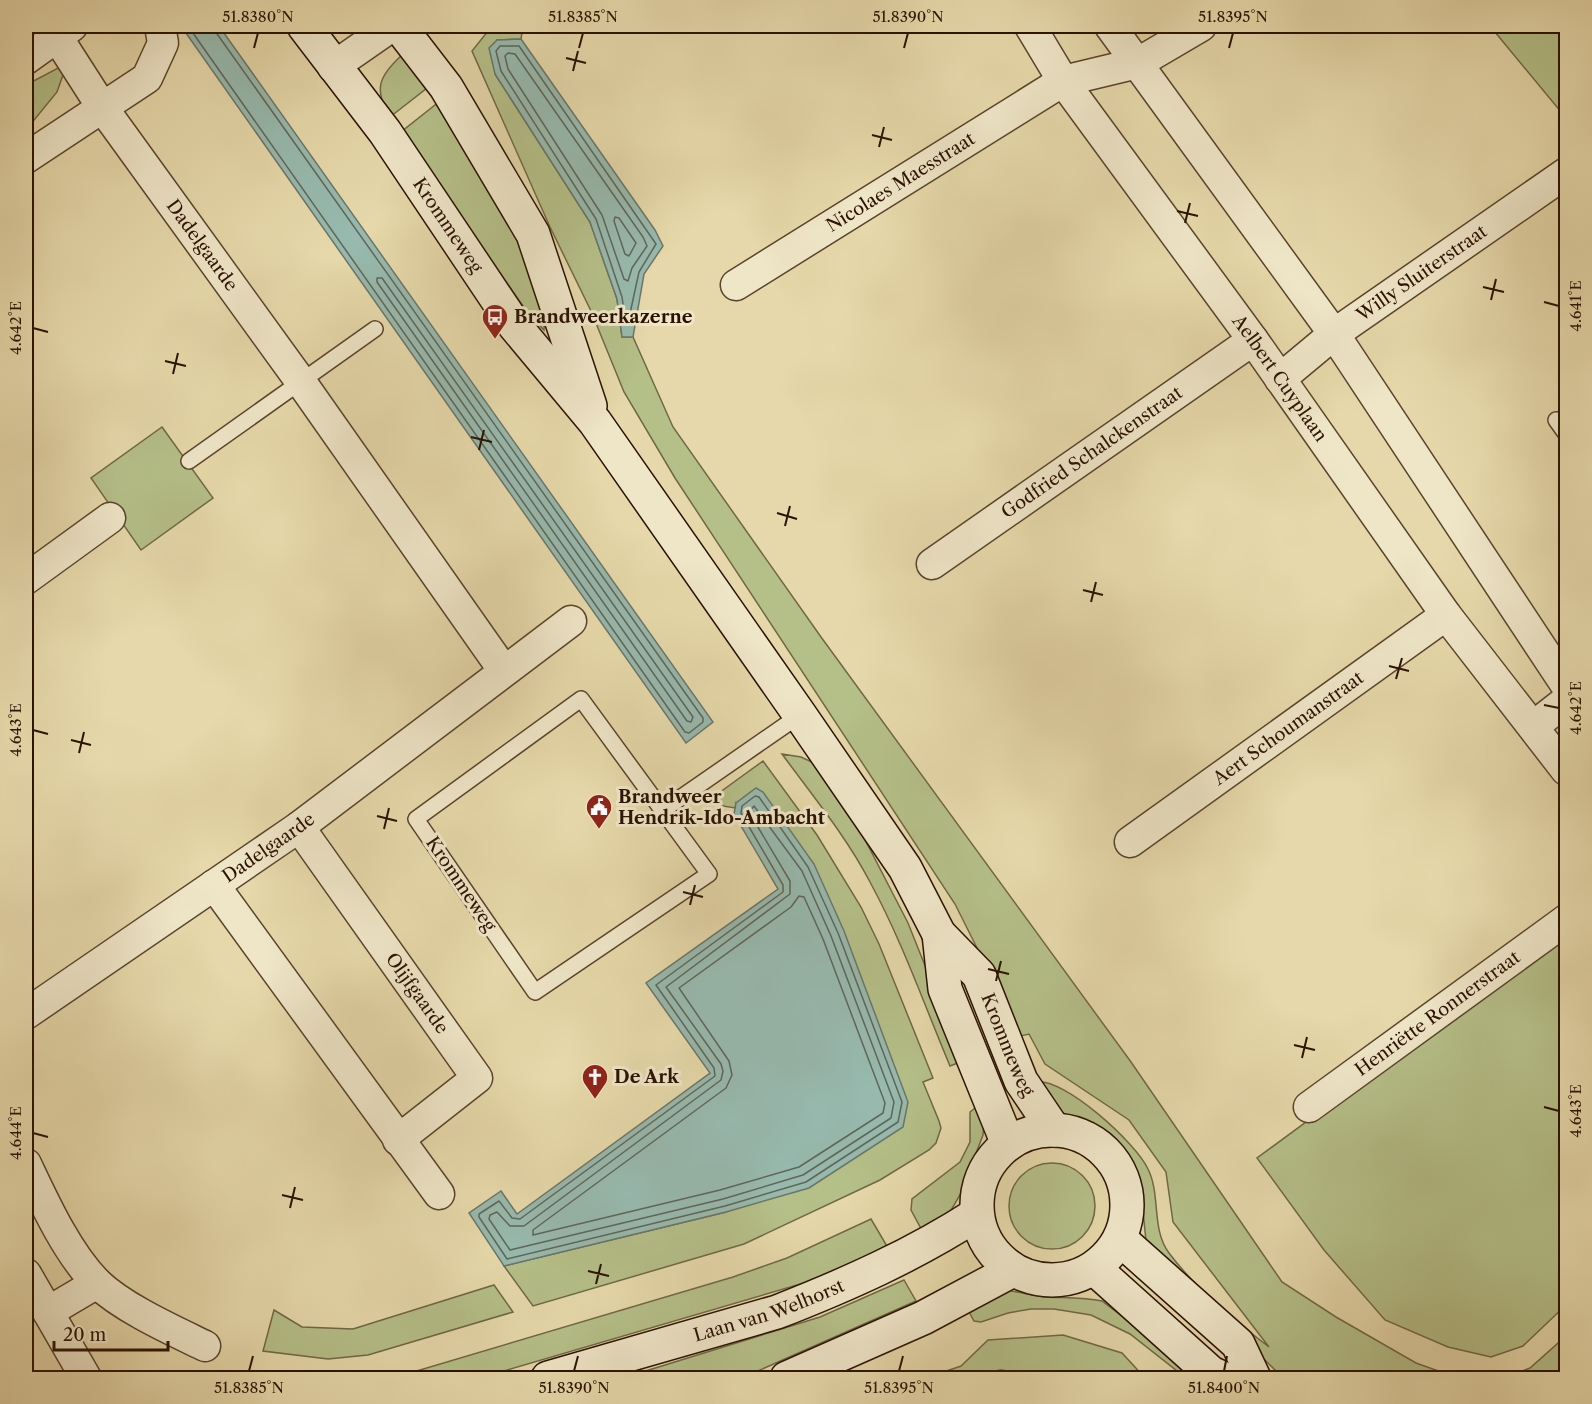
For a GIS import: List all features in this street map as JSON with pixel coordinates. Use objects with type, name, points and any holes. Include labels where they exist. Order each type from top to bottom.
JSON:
[{"type":"street","points":[[26,158],[147,78],[163,43],[160,26]]},
{"type":"street","name":"Krommeweg","points":[[304,26],[333,67],[385,132],[515,327],[595,422],[800,715],[905,868],[939,934],[980,975],[1021,1082],[1054,1130]]},
{"type":"street","points":[[333,67],[392,26]]},
{"type":"street","name":"Krommeweg","points":[[399,26],[446,87],[533,234],[595,422]]},
{"type":"street","name":"Aelbert Cuyplaan","points":[[1030,26],[1064,81],[1253,340],[1446,615],[1566,770]]},
{"type":"street","points":[[1110,26],[1334,334],[1566,685]]},
{"type":"street","name":"Nicolaes Maesstraat","points":[[736,285],[1064,81],[1138,63],[1201,26]]},
{"type":"street","name":"Dadelgaarde","points":[[26,59],[59,29],[102,107],[302,382],[504,671]]},
{"type":"street","name":"Willy Sluiterstraat","points":[[1280,379],[1334,334],[1566,173]]},
{"type":"street","name":"Godfried Schalckenstraat","points":[[933,564],[1253,340]]},
{"type":"street","points":[[26,579],[110,518]]},
{"type":"street","name":"Aert Schoumanstraat","points":[[1130,842],[1446,615]]},
{"type":"street","name":"Dadelgaarde","points":[[26,1014],[299,827],[571,621]]},
{"type":"street","points":[[1534,726],[1566,701]]},
{"type":"street","name":"Olijfgaarde","points":[[299,827],[477,1078],[398,1140]]},
{"type":"street","points":[[214,885],[439,1194]]},
{"type":"street","name":"Henriëtte Ronnerstraat","points":[[1309,1107],[1566,921]]},
{"type":"street","name":"Krommeweg","points":[[939,934],[945,989],[1008,1144]]},
{"type":"street","points":[[1054,1130],[1076,1134],[1096,1144],[1118,1169],[1127,1202],[1120,1239],[1110,1253],[1094,1268],[1075,1278],[1054,1281],[1032,1278],[1012,1270],[988,1246],[977,1215],[976,1201],[989,1163],[1008,1144],[1030,1133],[1054,1130]]},
{"type":"street","points":[[26,1164],[56,1228],[97,1283],[151,1320],[205,1346]]},
{"type":"street","name":"Laan van Welhorst","points":[[548,1378],[785,1309],[934,1242],[977,1215]]},
{"type":"street","points":[[1120,1239],[1238,1344],[1254,1378]]},
{"type":"street","points":[[1094,1268],[1211,1373],[1222,1378]]},
{"type":"street","points":[[787,1378],[923,1318],[1012,1270]]},
{"type":"street","points":[[26,1274],[86,1378]]},
{"type":"street","points":[[48,1312],[97,1283]]},
{"type":"lane","points":[[189,461],[375,329]]},
{"type":"lane","points":[[1556,420],[1566,434]]},
{"type":"lane","name":"Krommeweg","points":[[581,699],[663,810],[709,874],[535,992],[416,819],[581,699]]},
{"type":"lane","points":[[663,810],[800,715]]},
{"type":"green space","points":[[492,26],[523,26],[521,39],[497,40],[495,74],[590,222],[617,299],[622,337],[633,337],[673,427],[821,637],[1131,1062],[1282,1282],[1336,1317],[1416,1363],[1458,1378],[1283,1378],[1146,1241],[1140,1181],[1119,1146],[1100,1130],[1063,1113],[1036,1082],[1048,1083],[1081,1100],[1129,1144],[1141,1158],[1152,1179],[1160,1233],[1169,1253],[1203,1291],[1269,1347],[1173,1222],[1166,1172],[1129,1120],[1045,1064],[1029,1034],[1021,1036],[955,904],[675,478],[624,392],[591,311],[550,227],[472,51]]},
{"type":"green space","points":[[1490,26],[1566,26],[1566,118]]},
{"type":"green space","points":[[402,55],[427,88],[390,117],[381,98],[381,83],[388,70]]},
{"type":"green space","points":[[58,68],[64,72],[57,92],[26,130],[26,85]]},
{"type":"green space","points":[[440,101],[493,176],[545,312],[544,330],[530,316],[401,132]]},
{"type":"green space","points":[[162,427],[213,498],[141,550],[91,478]]},
{"type":"green space","points":[[782,754],[801,757],[816,764],[860,830],[908,923],[963,1061],[950,1066],[903,950],[861,865],[840,832]]},
{"type":"green space","points":[[763,761],[817,835],[861,907],[879,944],[933,1078],[923,1082],[941,1128],[936,1143],[929,1150],[880,1180],[744,1244],[533,1306],[504,1266],[726,1212],[903,1126],[736,803],[735,808],[705,803]]},
{"type":"green space","points":[[1566,931],[1566,1305],[1523,1346],[1491,1357],[1448,1347],[1385,1320],[1324,1250],[1257,1158]]},
{"type":"green space","points":[[980,1104],[984,1120],[983,1135],[960,1195],[950,1212],[924,1234],[911,1210],[912,1199],[960,1162],[970,1142],[970,1112]]},
{"type":"green space","points":[[1052,1163],[1068,1167],[1082,1176],[1091,1190],[1095,1206],[1091,1222],[1082,1236],[1068,1245],[1052,1249],[1036,1245],[1022,1236],[1013,1222],[1009,1206],[1013,1190],[1022,1176],[1036,1167]]},
{"type":"green space","points":[[871,1219],[891,1253],[872,1263],[480,1378],[393,1378],[733,1277],[787,1258]]},
{"type":"green space","points":[[904,1280],[916,1301],[751,1374],[736,1378],[623,1378],[820,1317]]},
{"type":"green space","points":[[494,1285],[513,1312],[368,1355],[328,1359],[263,1351],[274,1310],[302,1327],[353,1329]]},
{"type":"green space","points":[[1000,1290],[1102,1301],[1203,1378],[1186,1378],[1130,1334],[1091,1315],[1054,1309],[1031,1309],[1008,1313],[981,1322],[974,1321],[963,1301]]},
{"type":"green space","points":[[1063,1335],[1122,1353],[1145,1378],[1051,1378],[1001,1370],[952,1378],[926,1378],[961,1366],[988,1340]]},
{"type":"green space","points":[[1566,1336],[1566,1378],[1503,1378],[1530,1368]]},
{"type":"water","points":[[181,26],[219,26],[713,722],[686,743]]},
{"type":"water","points":[[521,39],[655,230],[663,246],[644,274],[633,337],[622,337],[617,299],[590,222],[495,74],[489,48],[497,40]]},
{"type":"water","points":[[756,788],[763,792],[814,864],[844,931],[908,1102],[903,1127],[809,1188],[726,1212],[504,1266],[469,1213],[501,1191],[517,1214],[710,1073],[646,983],[778,889],[734,814],[736,803]]},
{"type":"water","points":[[1001,1370],[1051,1378],[952,1378]]},
{"type":"place","name":"Brandweerkazerne","points":[[495,340]]},
{"type":"place","name":"Brandweer Hendrik-Ido-Ambacht","points":[[599,830]]},
{"type":"place","name":"De Ark","points":[[595,1100]]}]
